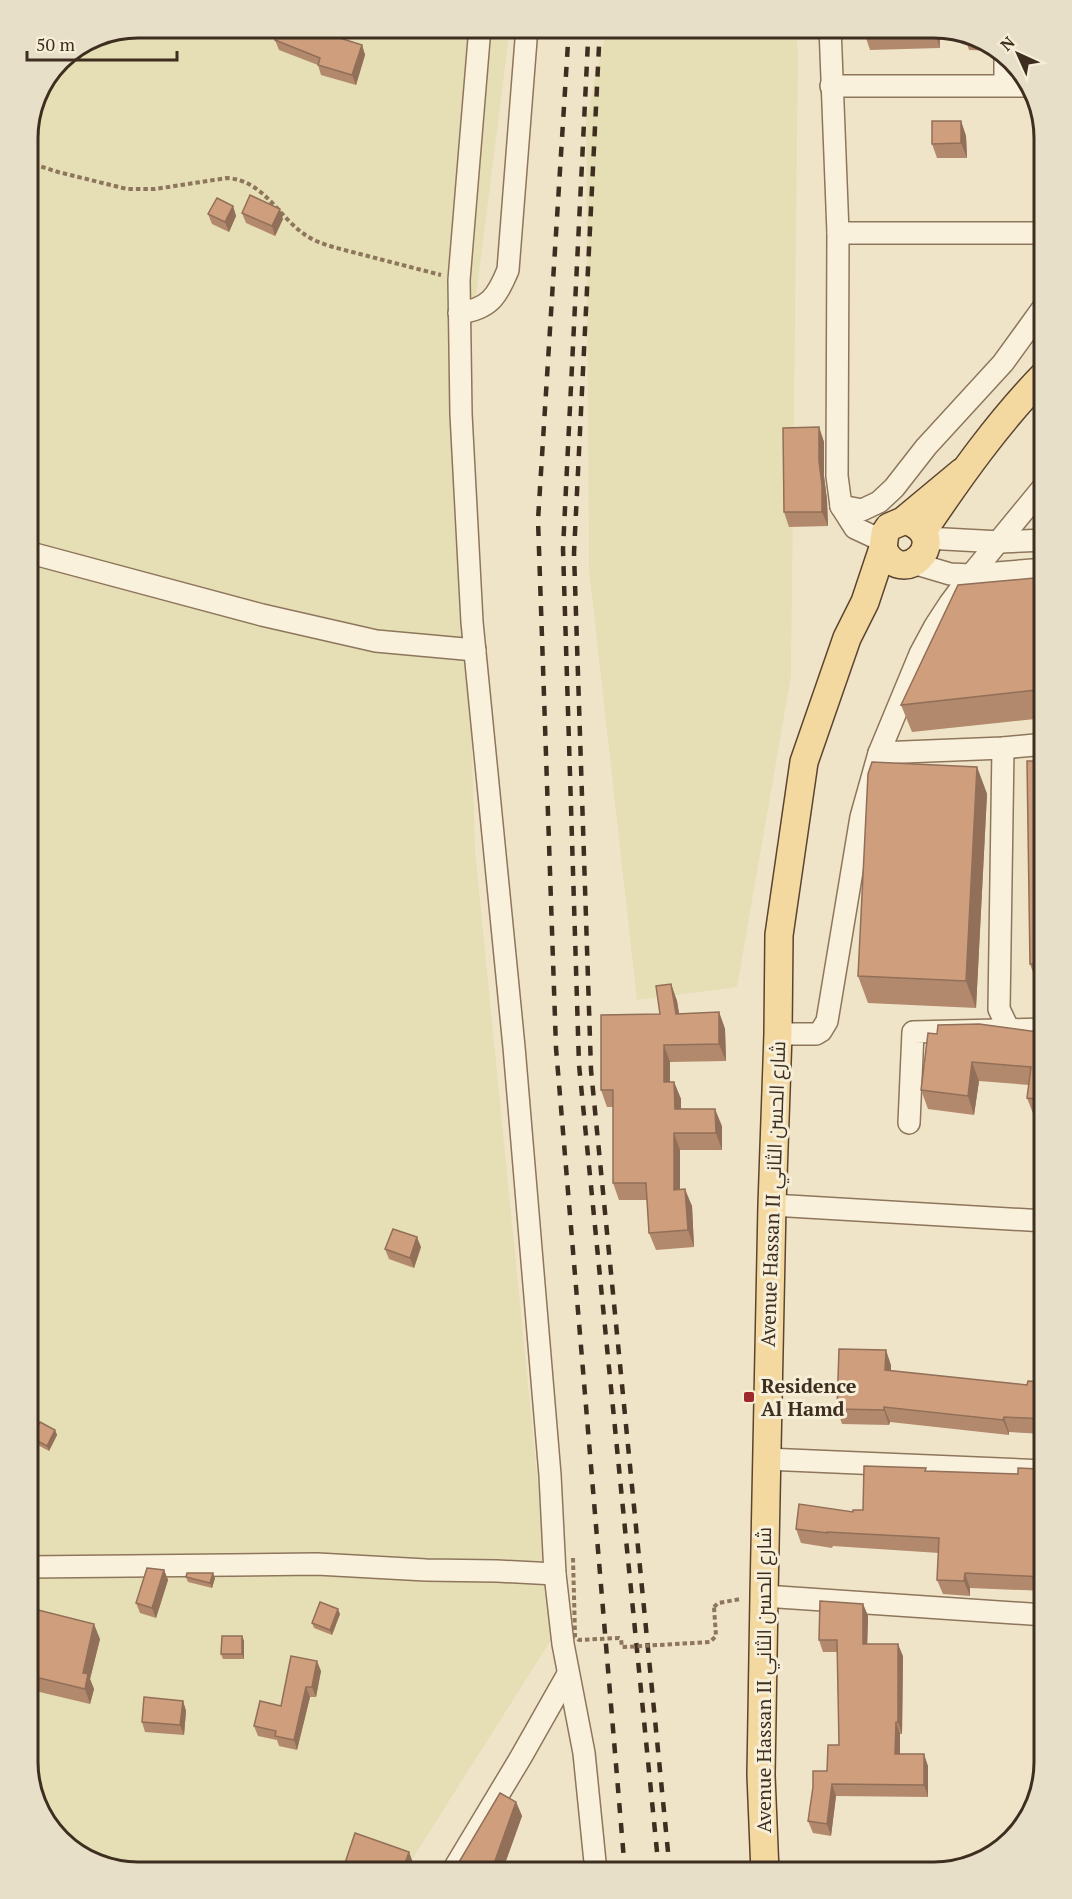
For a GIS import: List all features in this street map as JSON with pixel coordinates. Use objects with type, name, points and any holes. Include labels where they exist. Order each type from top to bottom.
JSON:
[{"type":"main road","name":"Avenue Hassan II شارع الحسن الثاني","points":[[917,530],[1034,385]]},
{"type":"main road","name":"Avenue Hassan II شارع الحسن الثاني","points":[[894,554],[885,533],[889,527],[917,530]]},
{"type":"main road","name":"Avenue Hassan II شارع الحسن الثاني","points":[[894,554],[924,553],[926,545],[917,530]]},
{"type":"main road","name":"Avenue Hassan II شارع الحسن الثاني","points":[[765,1862],[761,1775],[779,935],[804,762],[847,638],[865,602],[894,554]]},
{"type":"street","points":[[479,38],[459,280],[461,414],[475,651],[514,1047],[550,1475],[555,1574],[568,1674],[584,1753],[595,1862]]},
{"type":"street","points":[[459,313],[478,309],[492,300],[508,270],[526,38]]},
{"type":"street","points":[[830,38],[838,233],[837,476],[841,506],[855,528],[894,554],[950,574],[971,575],[1034,570]]},
{"type":"street","points":[[831,86],[1020,86]]},
{"type":"street","points":[[838,233],[1034,233]]},
{"type":"street","points":[[841,506],[862,510],[879,502],[894,488],[926,447],[1003,363],[1034,320]]},
{"type":"street","points":[[778,1034],[816,1034],[821,1031],[827,1021],[861,817],[879,753],[920,654],[950,603],[1034,500]]},
{"type":"street","points":[[917,530],[1000,542],[1034,540]]},
{"type":"street","points":[[38,555],[262,615],[376,641],[475,651]]},
{"type":"street","points":[[879,753],[1034,745]]},
{"type":"street","points":[[1003,748],[999,1009],[1009,1030]]},
{"type":"street","points":[[909,1123],[913,1032],[1034,1029]]},
{"type":"street","points":[[772,1205],[1034,1220]]},
{"type":"street","points":[[766,1459],[1034,1471]]},
{"type":"street","points":[[38,1567],[317,1564],[555,1574]]},
{"type":"street","points":[[764,1596],[1034,1614]]},
{"type":"street","points":[[458,1861],[568,1674]]},
{"type":"path","points":[[38,166],[127,189],[155,189],[239,178],[253,184],[298,229],[314,239],[335,247],[459,280]]},
{"type":"path","points":[[573,1558],[575,1637],[579,1640],[619,1638],[624,1647],[710,1642],[716,1635],[714,1606],[718,1603],[764,1596]]},
{"type":"shaded area","points":[[509,38],[461,416],[475,850],[553,1637],[411,1861],[118,1860],[93,1851],[71,1837],[54,1817],[41,1788],[38,1775],[38,131],[41,111],[48,93],[71,62],[87,51],[118,39]]},
{"type":"shaded area","points":[[605,38],[797,38],[791,676],[737,987],[637,1000],[589,569],[586,120]]},
{"type":"building","points":[[276,38],[340,38],[362,45],[352,75],[318,65],[320,58],[275,40]]},
{"type":"building","points":[[932,121],[961,121],[961,143],[932,144]]},
{"type":"building","points":[[250,195],[280,209],[272,226],[242,213]]},
{"type":"building","points":[[217,198],[233,206],[225,222],[208,214]]},
{"type":"building","points":[[819,427],[822,512],[784,512],[783,428]]},
{"type":"building","points":[[1034,578],[1034,690],[901,705],[958,585]]},
{"type":"building","points":[[1027,761],[1034,761],[1034,964],[1030,964]]},
{"type":"building","points":[[872,762],[977,767],[966,981],[858,976],[868,774]]},
{"type":"building","points":[[671,984],[676,1014],[719,1012],[719,1044],[664,1045],[664,1082],[674,1082],[675,1109],[715,1109],[716,1133],[674,1133],[674,1190],[685,1189],[688,1230],[649,1233],[646,1183],[613,1183],[613,1090],[601,1090],[601,1015],[660,1014],[656,986]]},
{"type":"building","points":[[979,1024],[1034,1032],[1034,1099],[1027,1098],[1031,1067],[972,1062],[968,1096],[921,1090],[928,1033],[937,1034],[938,1025]]},
{"type":"building","points":[[393,1229],[417,1237],[410,1258],[385,1249]]},
{"type":"building","points":[[839,1349],[886,1350],[885,1370],[1027,1385],[1028,1381],[1034,1381],[1034,1418],[1004,1417],[1003,1420],[884,1407],[884,1410],[837,1409]]},
{"type":"building","points":[[40,1422],[55,1430],[47,1446],[38,1441]]},
{"type":"building","points":[[864,1466],[926,1468],[925,1471],[1018,1474],[1018,1468],[1034,1469],[1034,1577],[965,1573],[964,1581],[937,1580],[939,1538],[827,1533],[796,1529],[799,1504],[853,1512],[853,1510],[863,1510]]},
{"type":"building","points":[[147,1568],[164,1570],[152,1608],[136,1603]]},
{"type":"building","points":[[187,1573],[213,1573],[210,1583],[186,1577]]},
{"type":"building","points":[[820,1601],[863,1604],[863,1644],[898,1644],[898,1722],[896,1722],[895,1754],[924,1754],[924,1785],[832,1784],[827,1824],[808,1821],[813,1771],[827,1771],[828,1745],[839,1745],[837,1640],[819,1640]]},
{"type":"building","points":[[320,1602],[338,1609],[330,1630],[312,1623]]},
{"type":"building","points":[[38,1610],[94,1624],[83,1673],[88,1674],[85,1689],[38,1678]]},
{"type":"building","points":[[222,1636],[242,1636],[242,1654],[221,1654]]},
{"type":"building","points":[[291,1656],[317,1661],[312,1687],[306,1687],[294,1740],[275,1736],[276,1731],[254,1726],[260,1701],[281,1706]]},
{"type":"building","points":[[144,1697],[183,1701],[180,1725],[142,1722]]},
{"type":"building","points":[[500,1793],[516,1802],[495,1861],[459,1861]]},
{"type":"building","points":[[355,1833],[409,1852],[406,1861],[346,1861]]},
{"type":"railway","points":[[568,38],[538,520],[556,1048],[624,1862]]},
{"type":"railway","points":[[589,38],[563,549],[579,1065],[658,1862]]},
{"type":"railway","points":[[601,38],[574,553],[591,1070],[669,1862]]},
{"type":"place","name":"Residence Al Hamd","points":[[749,1397]]}]
